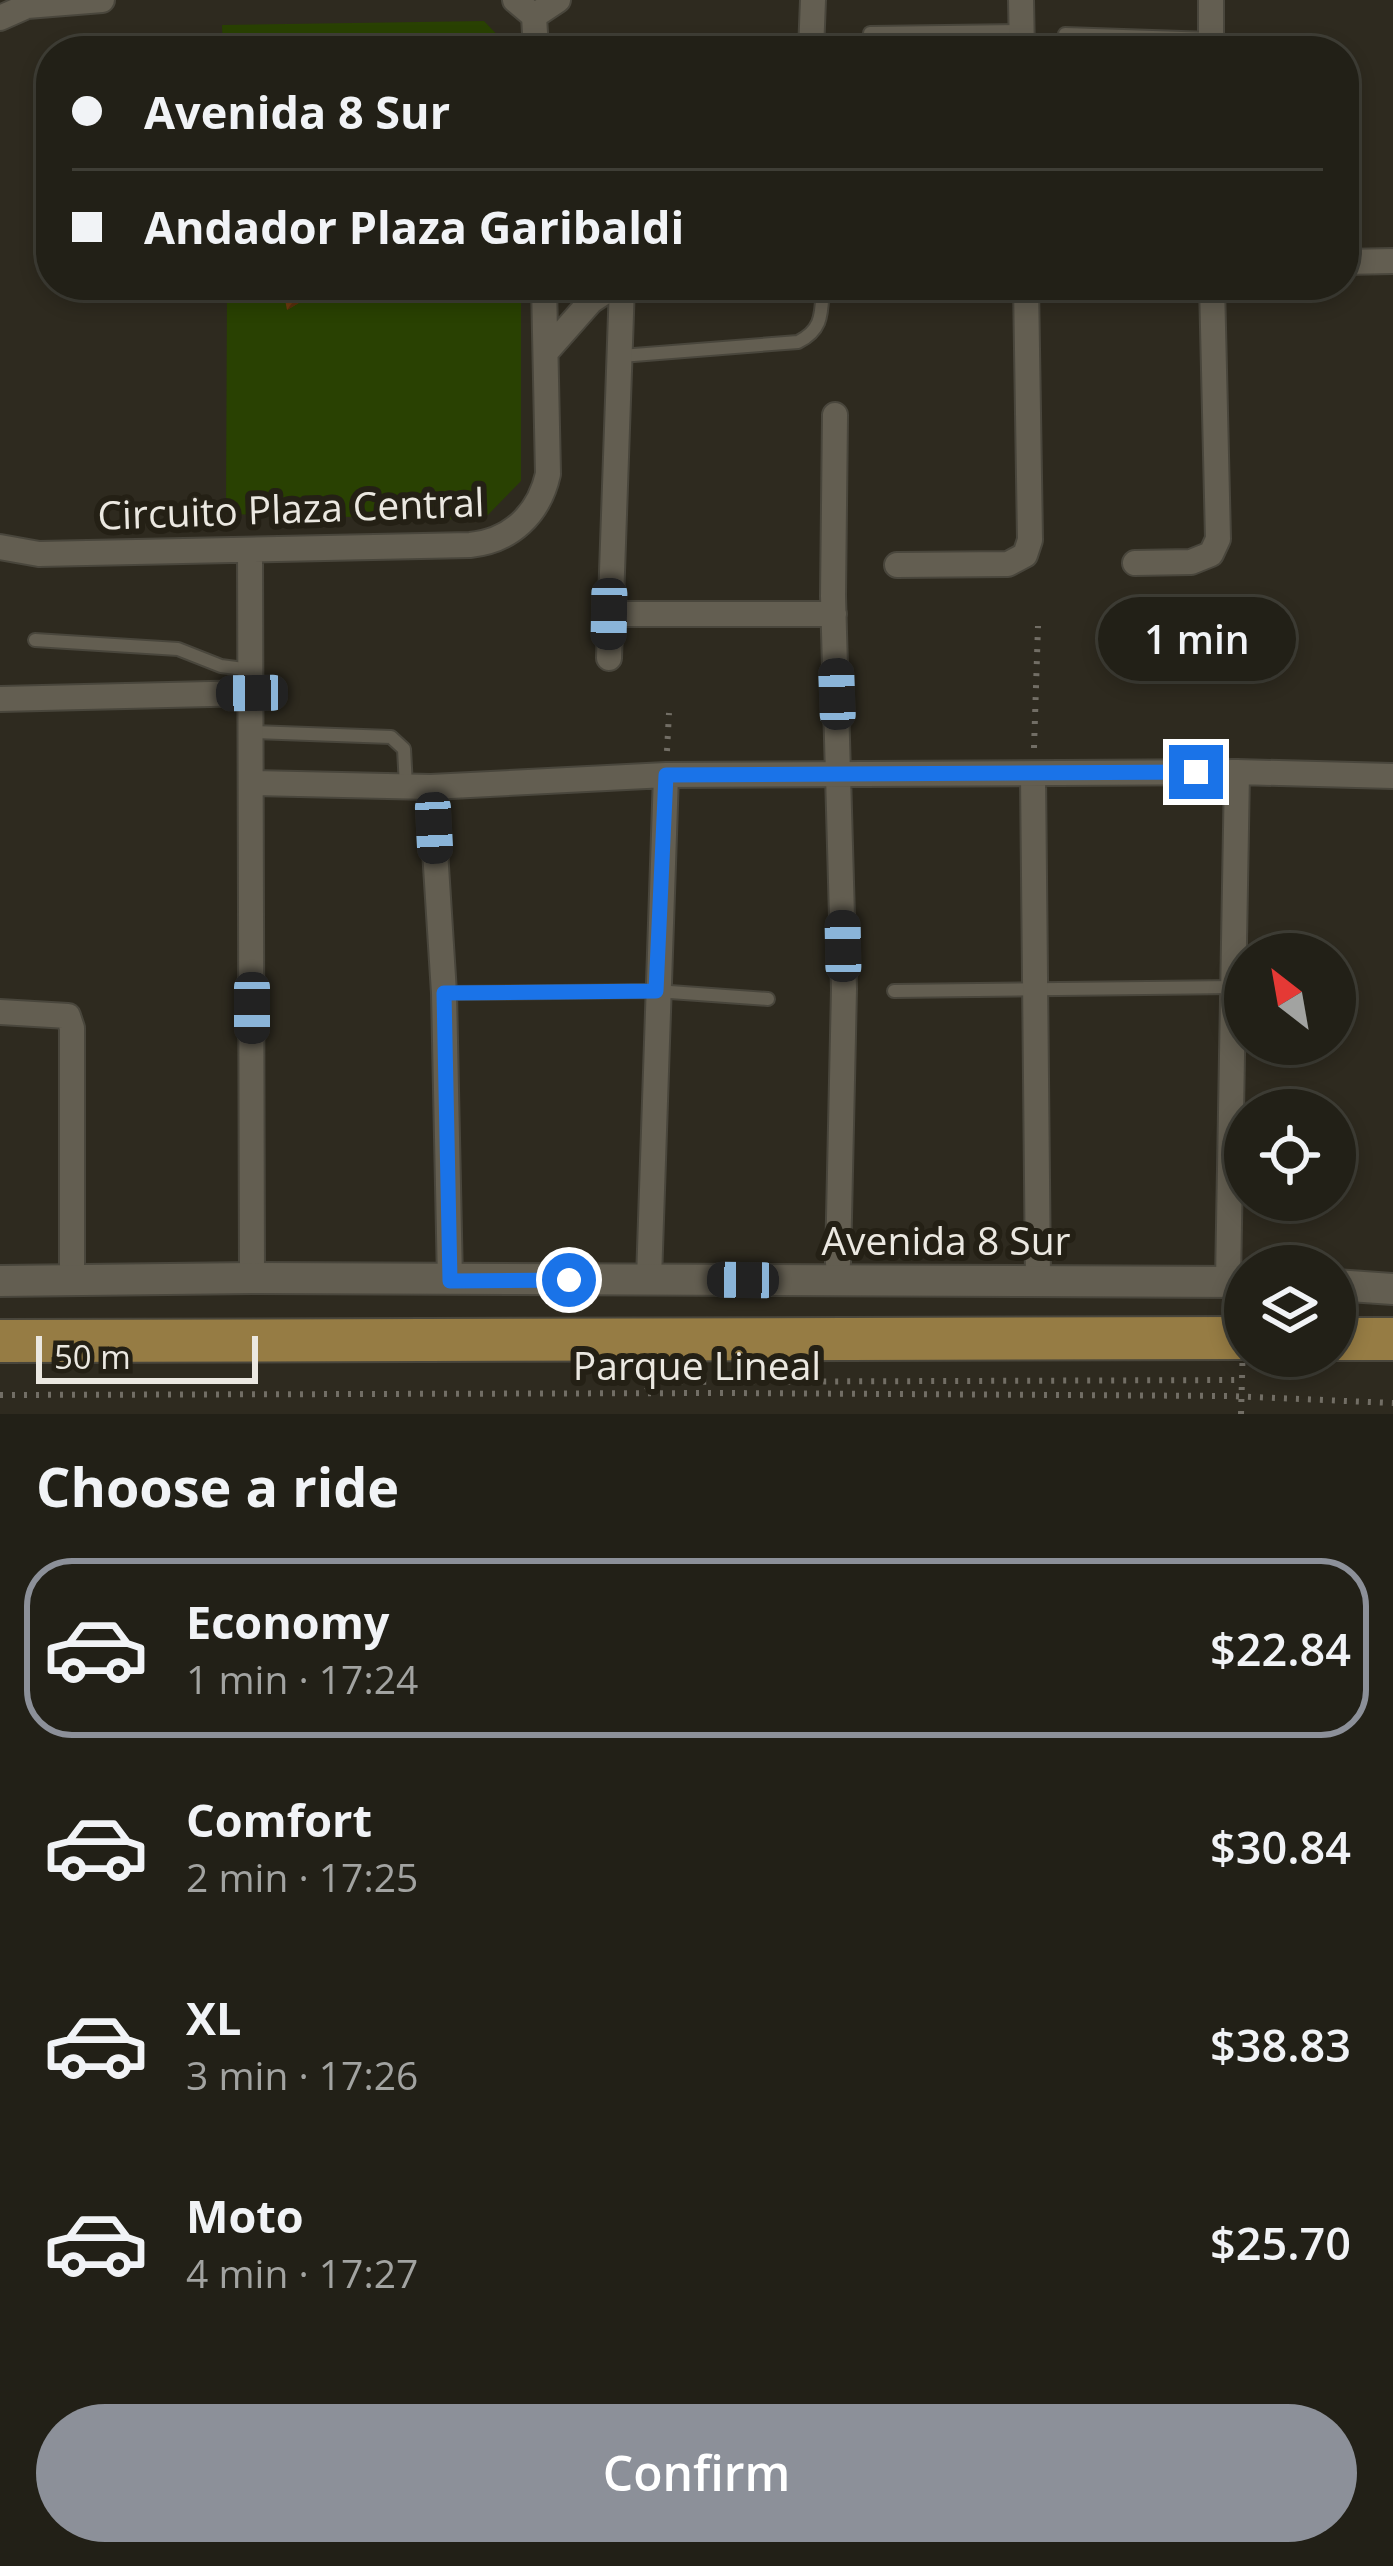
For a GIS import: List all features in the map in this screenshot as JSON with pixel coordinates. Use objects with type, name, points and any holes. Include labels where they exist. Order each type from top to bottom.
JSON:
[{"type":"highway","points":[[0,1342],[1224,1338]]},
{"type":"highway","points":[[1356,1339],[1393,1339]]},
{"type":"street","points":[[0,18],[27,6],[102,0]]},
{"type":"street","points":[[524,8],[558,0]]},
{"type":"street","points":[[812,36],[813,0]]},
{"type":"street","points":[[1021,0],[1022,36]]},
{"type":"street","points":[[1211,0],[1211,36]]},
{"type":"street","points":[[1359,262],[1393,262]]},
{"type":"street","points":[[544,300],[546,352]]},
{"type":"street","points":[[546,352],[593,300]]},
{"type":"street","points":[[608,658],[621,356],[619,300]]},
{"type":"street","points":[[897,565],[1008,564],[1024,555],[1030,540],[1026,300]]},
{"type":"street","points":[[1136,563],[1190,562],[1211,554],[1218,539],[1212,300]]},
{"type":"street","name":"Circuito Plaza Central","points":[[1,548],[40,554],[488,543],[517,528],[543,494],[548,474],[546,352]]},
{"type":"street","points":[[835,415],[834,614],[844,989],[838,1263]]},
{"type":"street","points":[[250,550],[252,1278]]},
{"type":"street","points":[[609,614],[834,614]]},
{"type":"street","points":[[0,698],[252,682]]},
{"type":"street","points":[[1235,933],[1237,772]]},
{"type":"street","points":[[252,783],[418,787],[666,775],[1237,772],[1393,776]]},
{"type":"street","points":[[649,1279],[666,775]]},
{"type":"street","points":[[1033,775],[1038,1280]]},
{"type":"street","points":[[418,787],[444,993],[450,1281]]},
{"type":"street","points":[[0,1012],[68,1016],[72,1028],[72,1280]]},
{"type":"street","points":[[1235,1065],[1238,1245]]},
{"type":"street","name":"Avenida 8 Sur","points":[[0,1281],[1224,1279]]},
{"type":"street","points":[[1356,1286],[1393,1289]]},
{"type":"lane","points":[[870,33],[927,36]]},
{"type":"lane","points":[[1065,34],[1092,36]]},
{"type":"lane","points":[[621,356],[798,342],[814,334],[821,322],[822,300]]},
{"type":"lane","points":[[35,640],[178,649],[252,682]]},
{"type":"lane","points":[[252,732],[392,737],[404,749],[418,787]]},
{"type":"lane","points":[[894,991],[1224,987]]},
{"type":"lane","points":[[444,993],[656,991],[768,999]]},
{"type":"path","points":[[1033,775],[1038,626]]},
{"type":"path","points":[[666,775],[669,713]]},
{"type":"path","points":[[1241,1377],[1241,1414]]},
{"type":"path","points":[[643,1393],[659,1382],[1241,1380]]},
{"type":"path","name":"Parque Lineal","points":[[0,1395],[1230,1396],[1393,1403]]},
{"type":"green space","points":[[484,21],[498,36],[222,36],[222,25]]},
{"type":"green space","points":[[227,300],[521,300],[521,481],[483,520],[226,514]]},
{"type":"route","points":[[569,1280],[450,1281],[444,993],[656,991],[666,775],[1196,772]]}]
